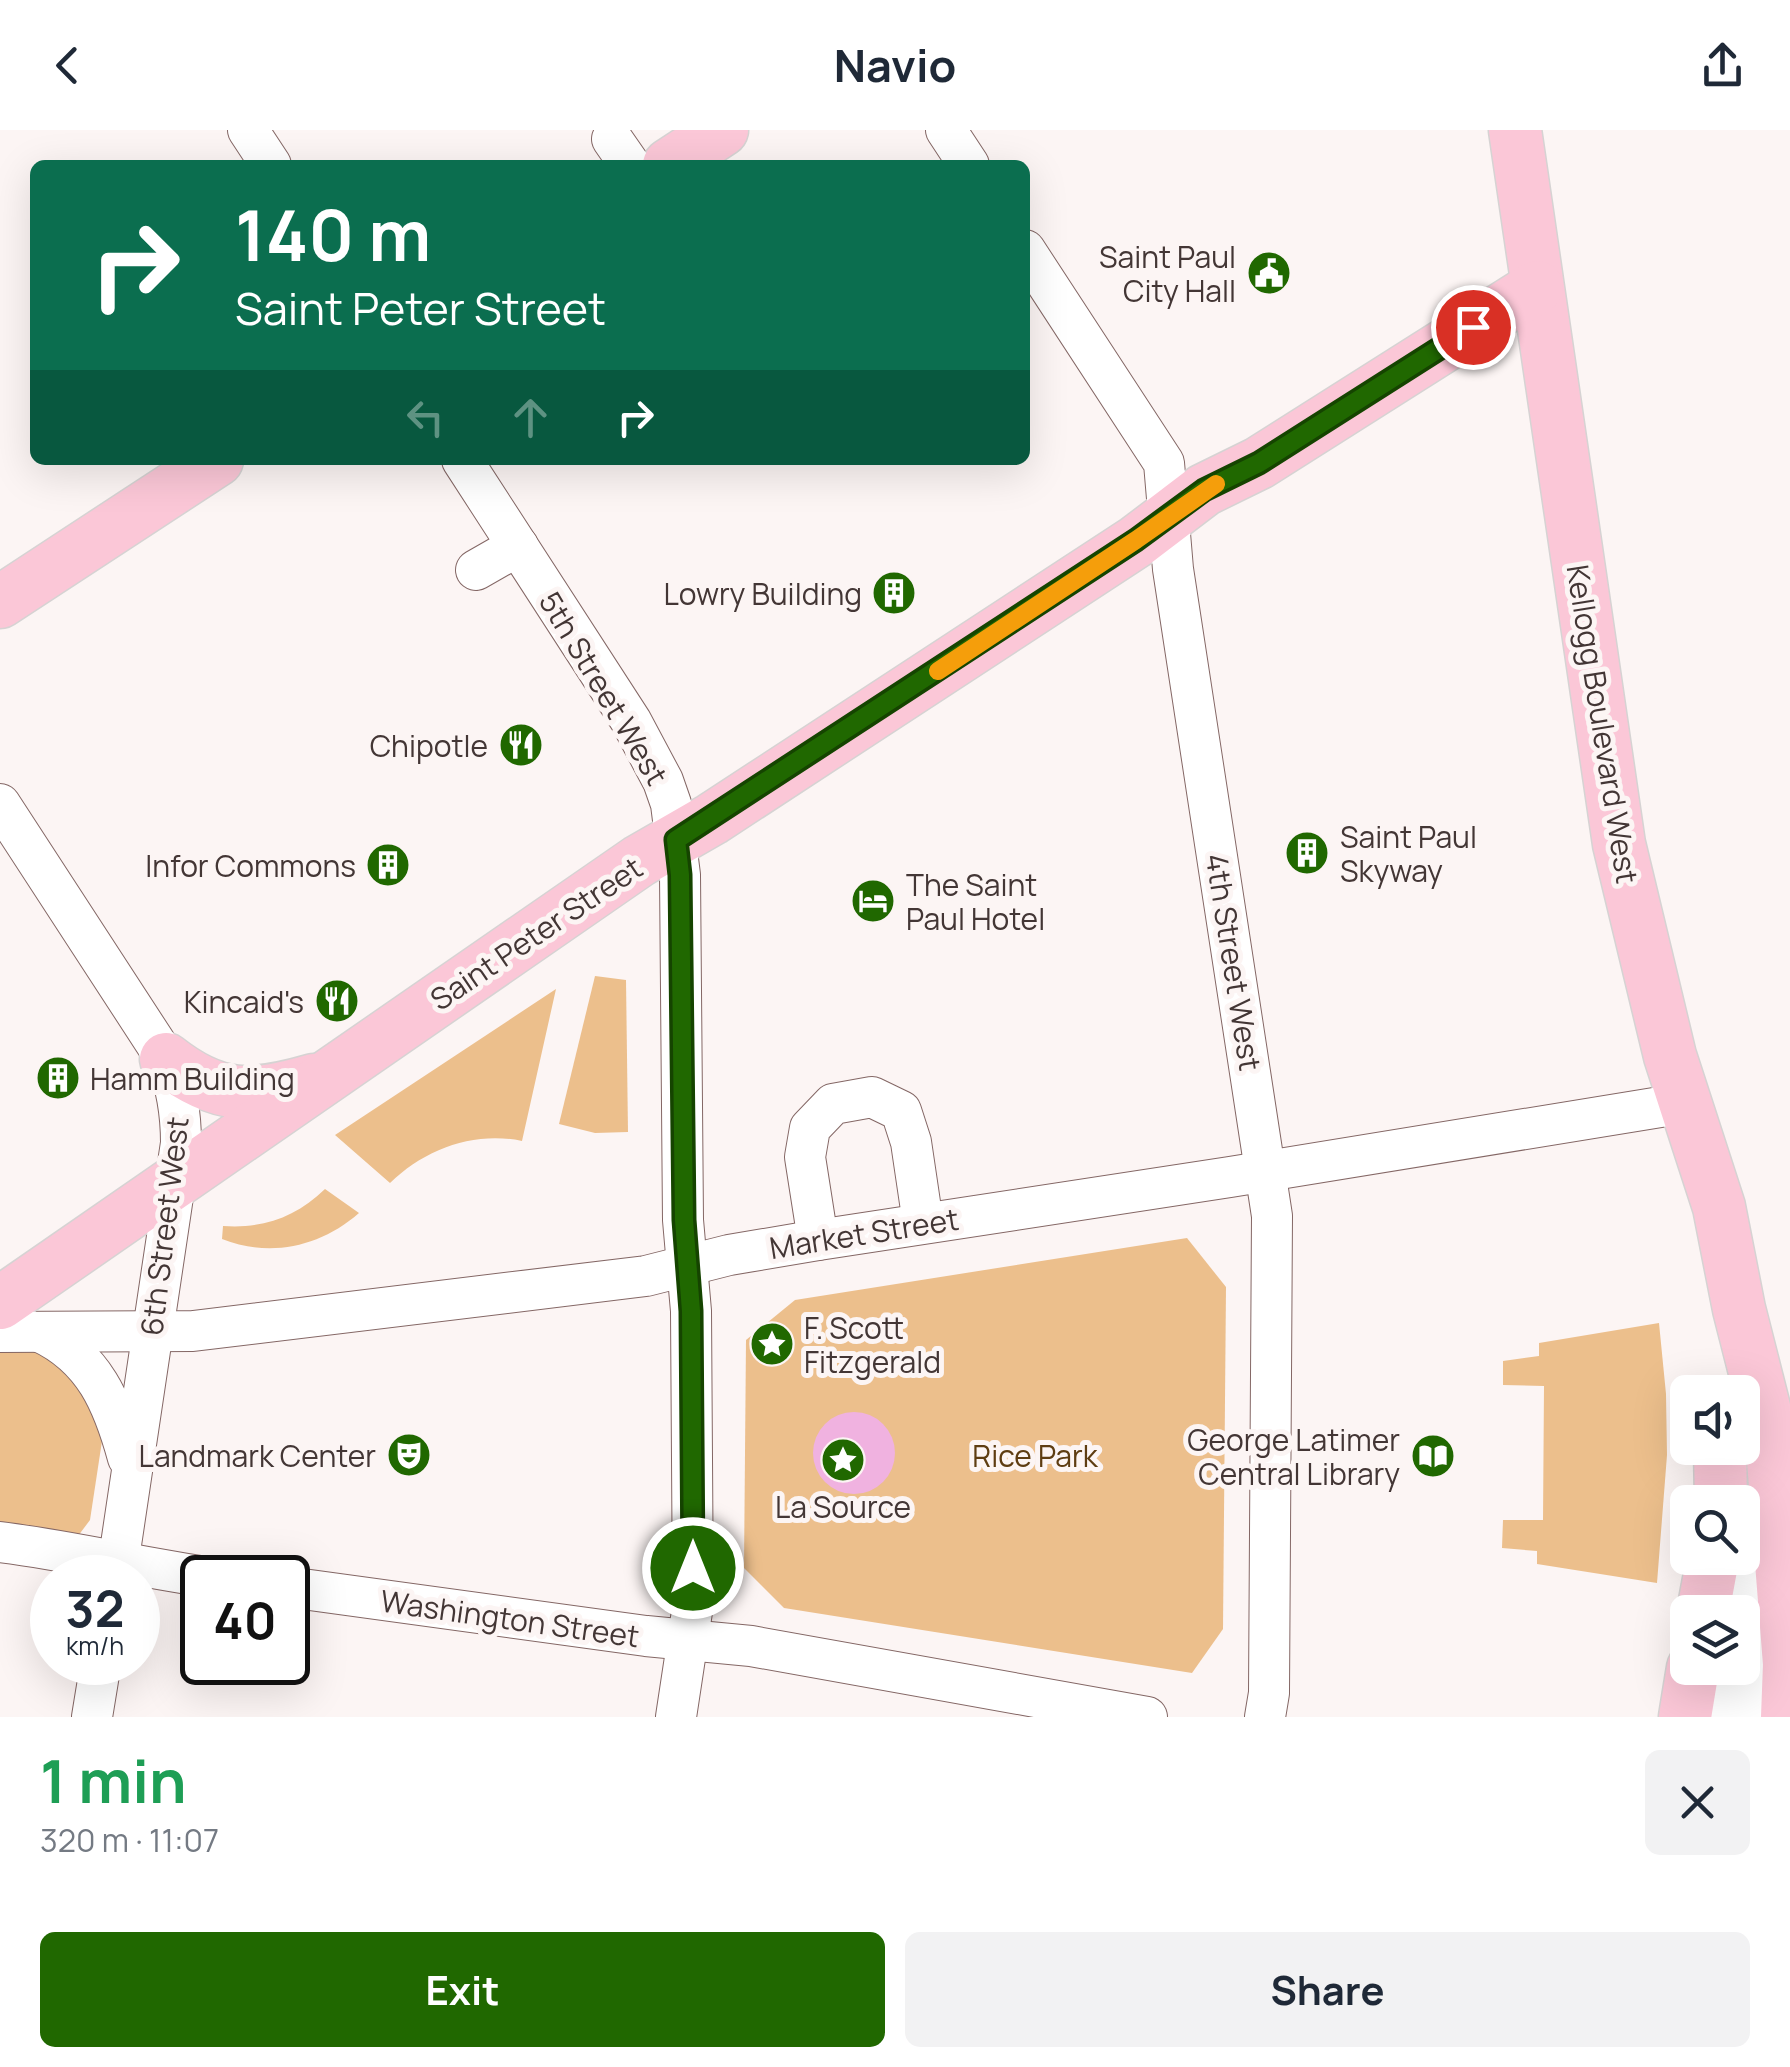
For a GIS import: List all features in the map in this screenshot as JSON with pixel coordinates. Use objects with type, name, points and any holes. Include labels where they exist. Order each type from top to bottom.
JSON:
[{"type":"main road","name":"Kellogg Boulevard West","points":[[1515,130],[1620,844],[1670,1056],[1719,1207],[1739,1309],[1771,1435],[1789,1664],[1788,1717]]},
{"type":"main road","name":"Saint Peter Street","points":[[20,1317],[173,1184],[639,861],[990,637],[1204,490],[1259,463],[1536,288]]},
{"type":"main road","points":[[0,602],[209,465]]},
{"type":"main road","points":[[166,1058],[194,1080],[224,1091],[272,1092],[330,1075]]},
{"type":"main road","name":"Kellogg Boulevard West","points":[[1730,1375],[1739,1309]]},
{"type":"main road","points":[[1685,1717],[1690,1685]]},
{"type":"street","points":[[248,130],[268,160]]},
{"type":"street","points":[[946,130],[966,160]]},
{"type":"street","name":"4th Street West","points":[[1030,258],[1164,463],[1173,569],[1272,1216],[1270,1692],[1265,1717]]},
{"type":"street","name":"5th Street West","points":[[465,465],[631,721],[671,804],[680,875],[684,1220],[691,1311],[693,1586],[676,1717]]},
{"type":"street","points":[[476,570],[518,546]]},
{"type":"street","name":"6th Street West","points":[[0,804],[166,1058],[181,1113],[181,1143],[119,1555]]},
{"type":"street","points":[[818,1240],[805,1158],[810,1128],[833,1104],[872,1097],[901,1111],[911,1142],[923,1223]]},
{"type":"street","name":"Market Street","points":[[0,1332],[20,1317],[150,1332],[200,1330],[646,1276],[818,1240],[1685,1103]]},
{"type":"street","points":[[20,1317],[78,1356],[106,1390],[132,1471]]},
{"type":"street","points":[[1755,1717],[1780,1521]]},
{"type":"street","points":[[0,1542],[87,1555]]},
{"type":"street","name":"Washington Street","points":[[310,1591],[751,1646],[1147,1717]]},
{"type":"street","points":[[92,1717],[97,1685]]},
{"type":"street","points":[[1719,1717],[1724,1685]]},
{"type":"green space","points":[[595,976],[626,980],[628,1132],[595,1133],[559,1124]]},
{"type":"green space","points":[[556,989],[522,1141],[486,1139],[451,1146],[419,1161],[390,1183],[335,1135]]},
{"type":"green space","points":[[325,1189],[359,1213],[328,1234],[276,1248],[222,1239],[223,1226],[278,1219]]},
{"type":"green space","name":"Rice Park","points":[[1187,1238],[1226,1287],[1223,1629],[1192,1673],[784,1608],[744,1568],[746,1340],[795,1300]]},
{"type":"green space","points":[[1659,1323],[1667,1455],[1657,1583],[1537,1564],[1537,1551],[1502,1548],[1503,1520],[1543,1520],[1544,1386],[1503,1385],[1503,1361],[1539,1356],[1539,1343]]},
{"type":"green space","points":[[0,1347],[35,1348],[83,1380],[102,1441],[90,1520],[78,1536],[0,1525]]},
{"type":"shaded area","points":[[854,1412],[883,1424],[895,1453],[883,1482],[854,1494],[825,1482],[813,1453],[825,1424]]},
{"type":"slow traffic","points":[[938,671],[1216,484]]},
{"type":"place","name":"Saint Paul City Hall","points":[[1269,273]]},
{"type":"place","name":"Lowry Building","points":[[894,593]]},
{"type":"place","name":"Chipotle","points":[[521,745]]},
{"type":"place","name":"Saint Paul Skyway","points":[[1307,853]]},
{"type":"place","name":"Infor Commons","points":[[388,865]]},
{"type":"place","name":"The Saint Paul Hotel","points":[[873,901]]},
{"type":"place","name":"Kincaid's","points":[[337,1001]]},
{"type":"place","name":"Hamm Building","points":[[58,1078]]},
{"type":"place","name":"F. Scott Fitzgerald","points":[[772,1344]]},
{"type":"place","name":"Landmark Center","points":[[409,1455]]},
{"type":"place","name":"George Latimer Central Library","points":[[1433,1456]]},
{"type":"place","name":"La Source","points":[[843,1460]]},
{"type":"route","points":[[693,1568],[691,1311],[684,1220],[680,875],[676,840],[1136,540],[1204,490],[1259,463],[1473,327]]}]
